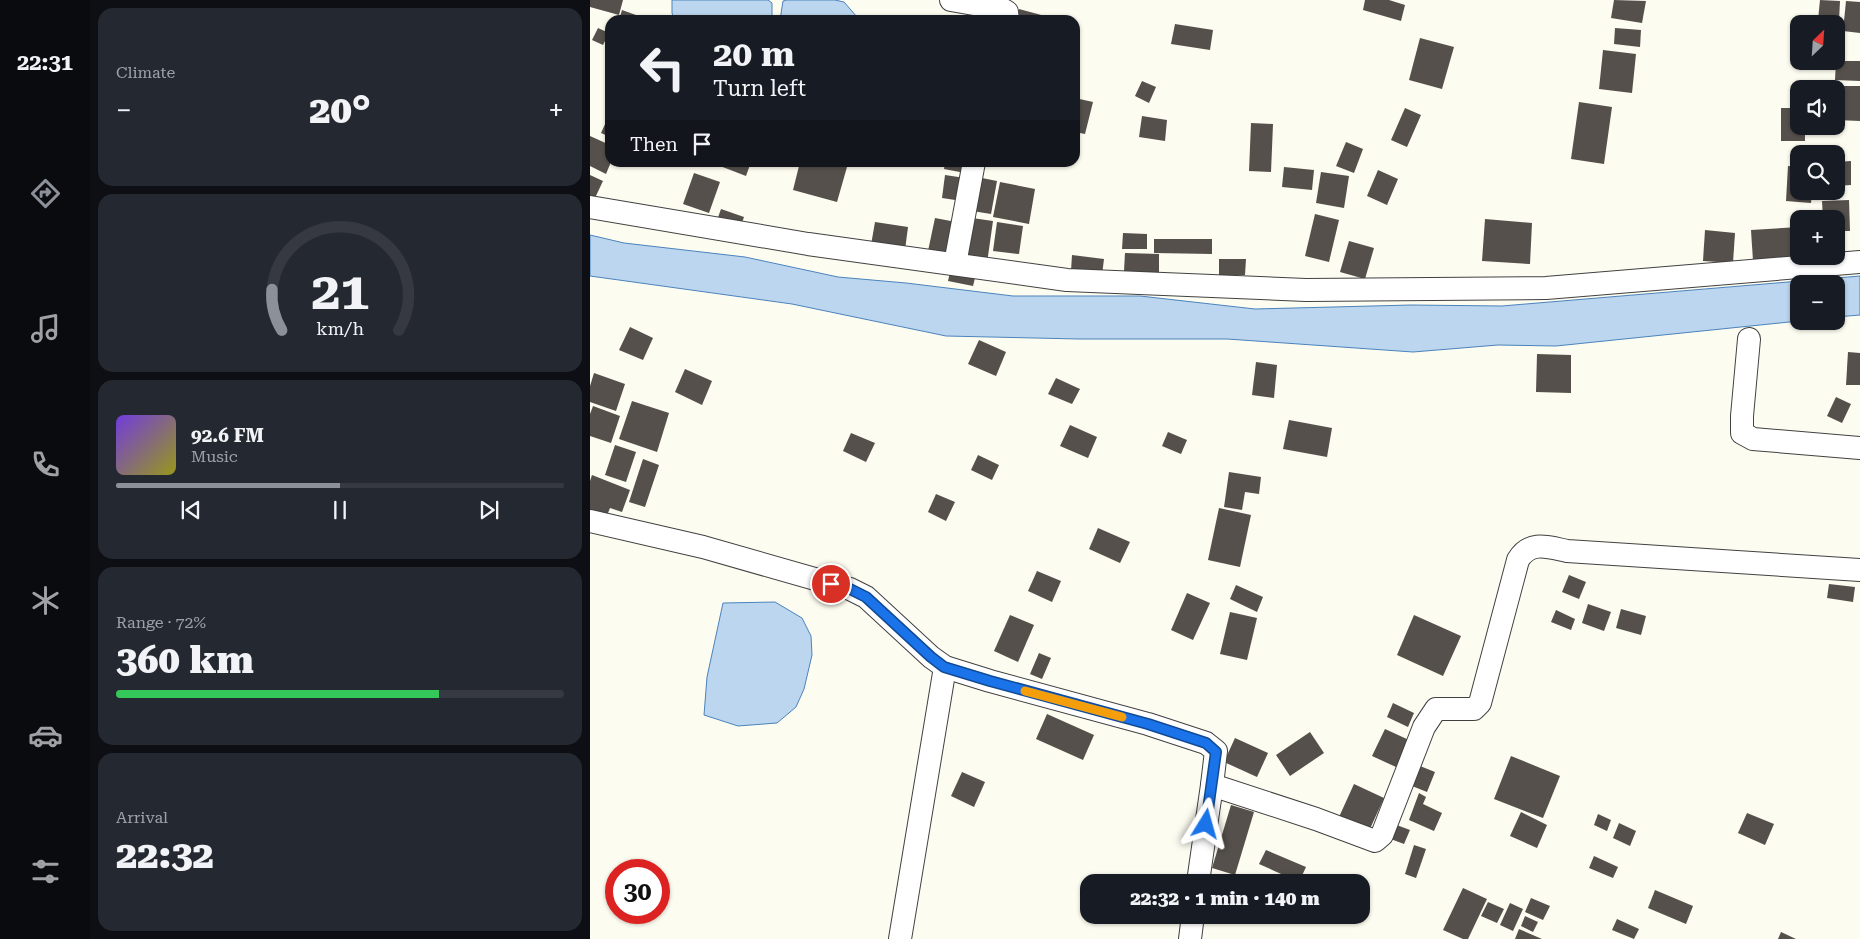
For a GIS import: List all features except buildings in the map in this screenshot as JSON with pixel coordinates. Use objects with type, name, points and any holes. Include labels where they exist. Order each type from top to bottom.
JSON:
[{"type":"street","points":[[951,0],[1002,9],[1007,12],[1007,15]]},
{"type":"street","points":[[955,264],[973,167]]},
{"type":"street","points":[[590,207],[808,244],[1067,280],[1306,290],[1546,288],[1860,262]]},
{"type":"street","points":[[1749,339],[1742,433],[1753,438],[1860,448]]},
{"type":"street","points":[[590,521],[703,547],[850,589],[866,597],[944,667],[1148,724],[1206,743],[1216,752],[1199,874]]},
{"type":"street","points":[[1212,785],[1316,819],[1375,841],[1378,839],[1382,835],[1424,727],[1433,712],[1439,708],[1474,710],[1480,703],[1518,560],[1522,553],[1535,547],[1543,546],[1567,550],[1860,570]]},
{"type":"street","points":[[900,939],[944,667]]},
{"type":"street","points":[[1190,939],[1192,924]]},
{"type":"water","points":[[672,0],[768,0],[772,3],[772,15],[673,15]]},
{"type":"water","points":[[835,0],[844,2],[855,15],[781,15],[783,1]]},
{"type":"water","points":[[590,235],[624,243],[745,257],[838,277],[1013,296],[1140,296],[1255,309],[1411,305],[1502,306],[1790,282],[1790,322],[1556,346],[1498,345],[1413,352],[1227,339],[1079,339],[946,336],[792,304],[590,276]]},
{"type":"water","points":[[1860,276],[1860,315],[1845,316],[1845,277]]},
{"type":"water","points":[[775,602],[802,618],[811,636],[812,655],[804,689],[796,707],[777,723],[738,726],[704,715],[707,677],[723,603]]},
{"type":"slow traffic","points":[[1025,691],[1122,717]]},
{"type":"route","points":[[831,584],[850,589],[866,597],[944,667],[1148,724],[1212,746],[1216,752],[1215,768],[1206,824]]}]
